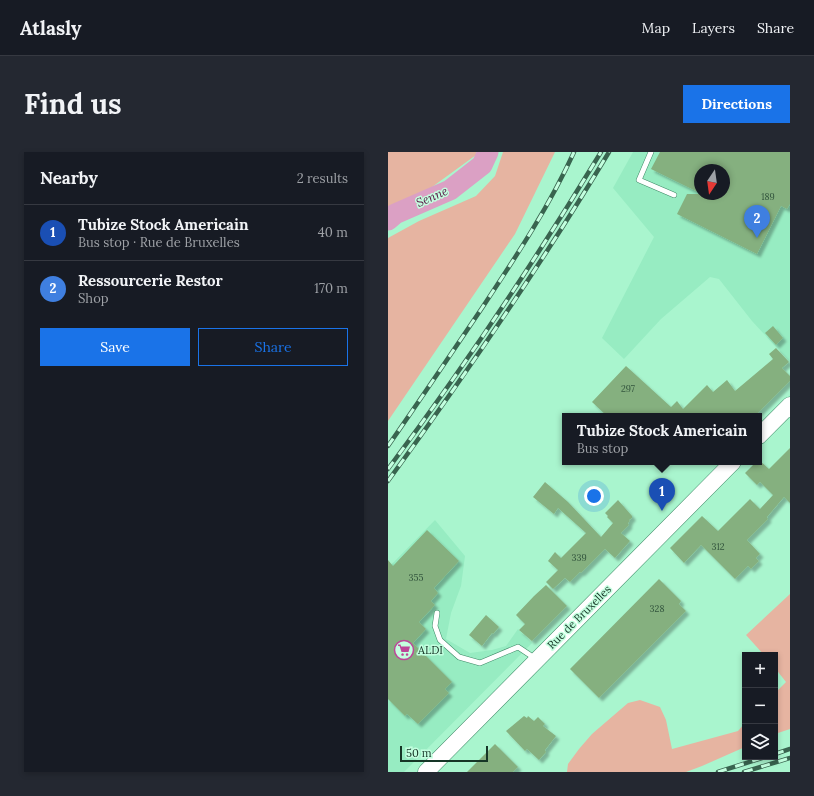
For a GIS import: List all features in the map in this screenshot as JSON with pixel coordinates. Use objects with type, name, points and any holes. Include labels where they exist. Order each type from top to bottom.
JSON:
[{"type":"main road","points":[[762,433],[790,405]]},
{"type":"main road","name":"Rue de Bruxelles","points":[[426,772],[730,465]]},
{"type":"lane","points":[[651,152],[639,180],[674,195]]},
{"type":"lane","points":[[437,613],[435,626],[440,640],[459,657],[480,663],[518,647],[536,660]]},
{"type":"shaded area","points":[[388,152],[476,152],[476,155],[432,187],[388,208]]},
{"type":"shaded area","points":[[503,152],[555,152],[515,234],[388,421],[388,238],[419,221],[476,196],[495,176]]},
{"type":"shaded area","points":[[633,152],[790,152],[790,362],[752,321],[719,279],[710,277],[661,319],[624,359],[602,338],[654,237],[613,188]]},
{"type":"shaded area","points":[[435,520],[465,556],[461,586],[451,613],[446,639],[470,653],[492,650],[506,646],[518,629],[532,643],[404,772],[388,772],[388,568]]},
{"type":"shaded area","points":[[790,594],[790,729],[778,733],[778,690],[786,682],[778,672],[778,652],[761,652],[746,635]]},
{"type":"shaded area","points":[[640,700],[660,707],[666,720],[672,749],[738,731],[742,726],[742,748],[686,772],[567,772],[568,764],[592,734],[628,703]]},
{"type":"building","points":[[660,152],[790,152],[790,204],[787,209],[781,206],[757,254],[677,214],[687,194],[694,194],[694,200],[730,200],[730,164],[694,164],[694,190],[651,169]]},
{"type":"building","points":[[773,326],[783,338],[776,345],[765,333]]},
{"type":"building","points":[[776,348],[789,362],[782,368],[790,376],[790,381],[758,413],[604,413],[592,402],[626,366],[671,407],[677,401],[683,409],[707,385],[713,392],[727,380],[735,391],[773,359],[769,354]]},
{"type":"building","points":[[790,448],[790,503],[784,497],[767,517],[768,519],[747,540],[760,554],[756,558],[759,561],[751,569],[748,566],[735,579],[701,545],[684,563],[670,548],[702,516],[718,531],[750,499],[760,509],[773,495],[760,482],[757,485],[745,473],[753,465],[762,465],[762,463],[769,469]]},
{"type":"building","points":[[545,482],[568,502],[601,537],[613,523],[605,513],[618,500],[632,516],[628,523],[629,525],[621,533],[630,541],[615,558],[605,549],[570,582],[565,578],[553,589],[546,582],[558,570],[548,561],[555,552],[561,558],[586,533],[558,508],[554,514],[533,497]]},
{"type":"building","points":[[427,530],[459,561],[434,588],[438,593],[431,601],[435,605],[419,622],[426,629],[413,643],[452,682],[445,689],[449,693],[418,724],[407,714],[405,716],[388,699],[388,560],[393,566]]},
{"type":"building","points":[[659,579],[681,601],[679,604],[686,611],[599,698],[570,669]]},
{"type":"building","points":[[546,585],[567,606],[532,641],[519,630],[525,624],[516,615]]},
{"type":"building","points":[[486,615],[499,627],[493,634],[492,633],[482,646],[469,635]]},
{"type":"building","points":[[524,716],[527,718],[528,716],[534,721],[538,717],[545,724],[543,726],[556,736],[539,760],[527,749],[525,751],[506,731]]},
{"type":"building","points":[[495,744],[518,767],[513,772],[467,772]]},
{"type":"waterway","name":"Senne","points":[[388,220],[395,214],[450,190],[482,165],[488,152]]},
{"type":"railway","points":[[388,446],[519,251],[554,193],[574,152]]},
{"type":"railway","points":[[388,469],[444,392],[498,313],[551,233],[601,152]]},
{"type":"railway","points":[[388,481],[502,319],[557,236],[609,152]]},
{"type":"railway","points":[[778,753],[790,749]]},
{"type":"railway","points":[[744,772],[790,758]]},
{"type":"railway","points":[[718,772],[756,760]]},
{"type":"place","name":"Ressourcerie Restor","points":[[757,238]]},
{"type":"place","name":"Tubize Stock Americain","points":[[662,511]]},
{"type":"place","name":"ALDI","points":[[404,650]]}]
